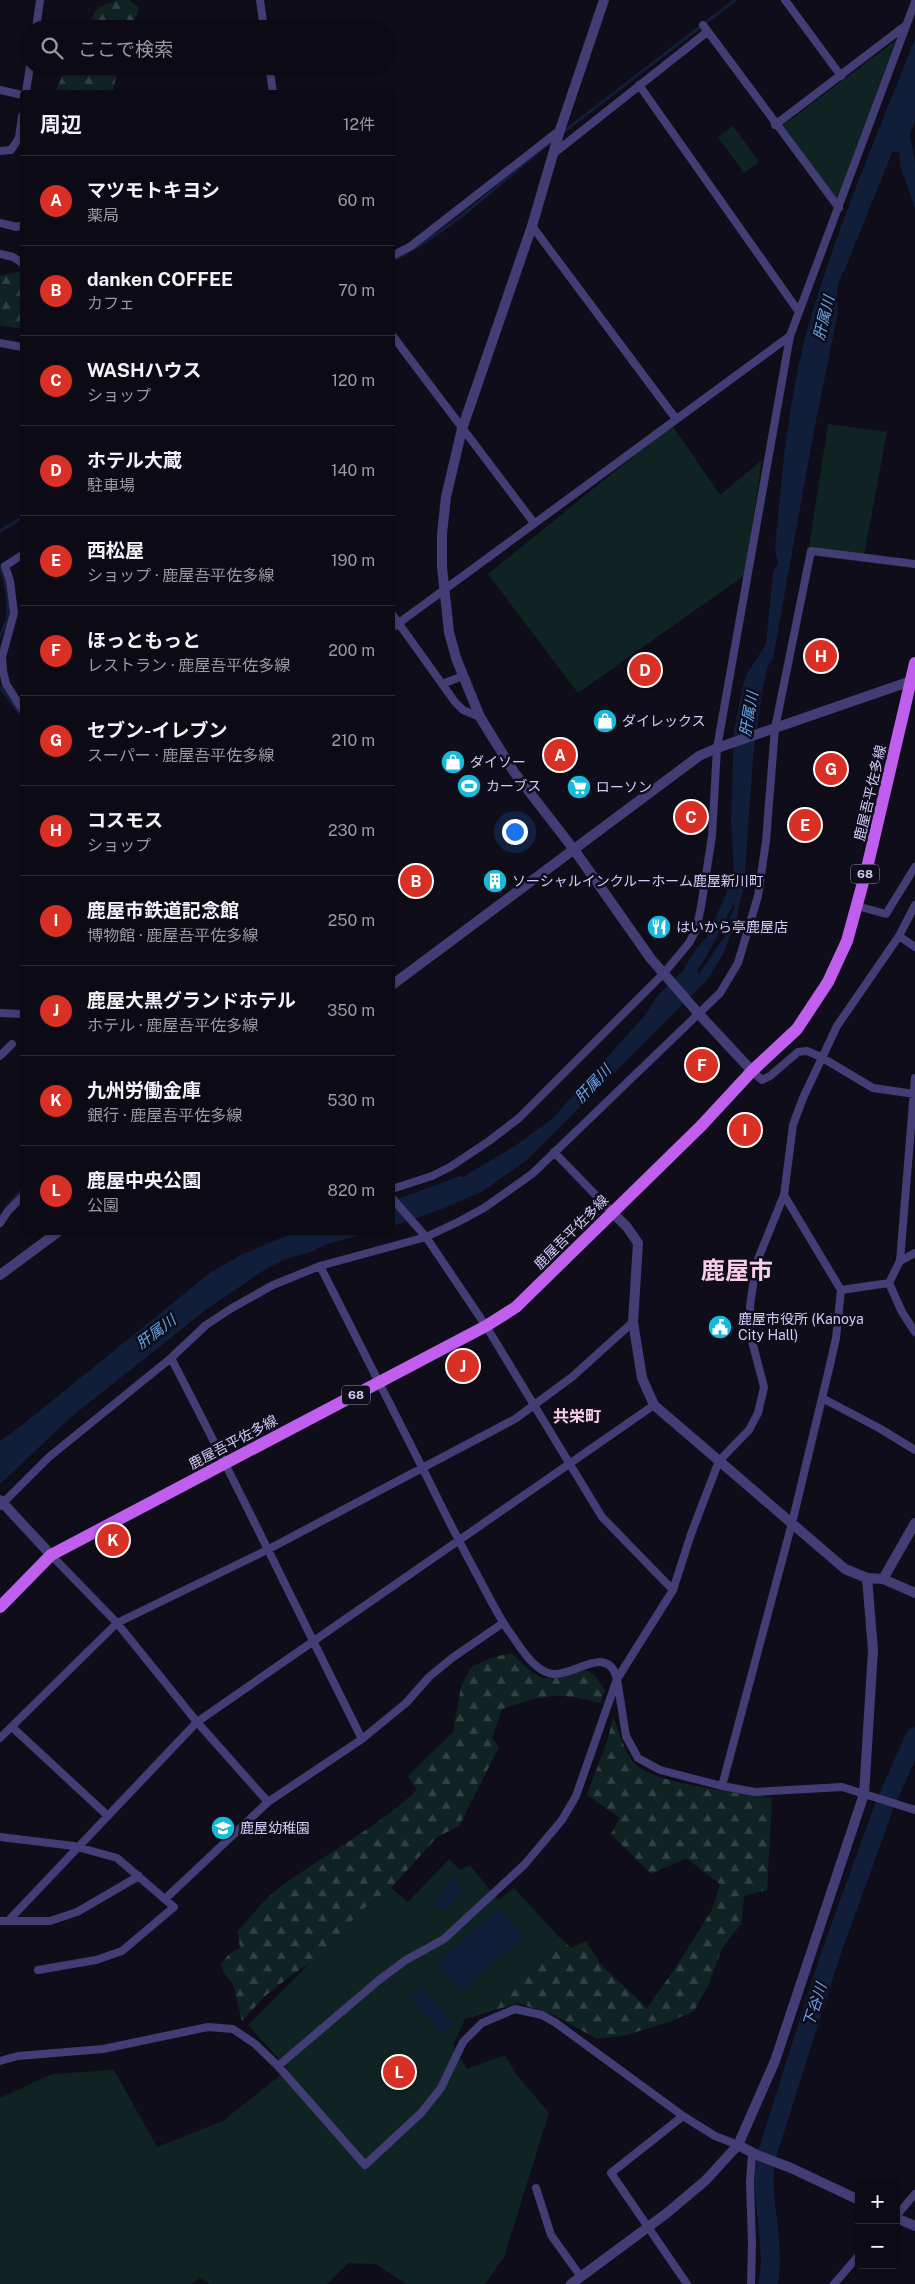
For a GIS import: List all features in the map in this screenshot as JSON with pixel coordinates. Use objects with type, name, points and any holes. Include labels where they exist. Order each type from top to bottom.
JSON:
[{"type":"main road","name":"鹿屋吾平佐多線","points":[[0,1607],[51,1555],[486,1326],[516,1307],[701,1126],[712,1111],[752,1070],[797,1029],[828,982],[847,941],[873,846],[913,680],[915,663]]},
{"type":"street","points":[[37,20],[40,0]]},
{"type":"street","points":[[260,0],[263,20]]},
{"type":"street","points":[[604,0],[560,130],[532,226],[462,428],[446,498],[442,542],[443,590],[449,632],[463,676],[480,718],[514,772],[575,851],[624,921],[664,973],[698,1014],[762,1080],[770,1076],[798,1052],[807,1051],[821,1057],[874,1088],[914,1094]]},
{"type":"street","points":[[785,0],[841,76]]},
{"type":"street","points":[[395,1187],[432,1176],[450,1167],[467,1157],[519,1118],[664,973],[696,930],[712,836],[722,746],[790,336],[915,2]]},
{"type":"street","points":[[776,125],[906,25]]},
{"type":"street","points":[[553,154],[705,28],[838,208]]},
{"type":"street","points":[[26,90],[29,75]]},
{"type":"street","points":[[270,75],[273,90]]},
{"type":"street","points":[[638,85],[799,312]]},
{"type":"street","points":[[0,90],[20,95]]},
{"type":"street","points":[[395,254],[411,246],[560,130]]},
{"type":"street","points":[[0,151],[11,150],[19,138],[20,131]]},
{"type":"street","points":[[0,223],[20,226]]},
{"type":"street","points":[[532,226],[676,419]]},
{"type":"street","points":[[0,254],[20,262]]},
{"type":"street","points":[[480,718],[463,710],[396,626],[790,336]]},
{"type":"street","points":[[395,339],[534,523]]},
{"type":"street","points":[[0,343],[20,347]]},
{"type":"street","points":[[268,1802],[197,1722],[117,1623],[1,1503],[48,1457],[171,1358],[206,1325],[232,1308],[273,1285],[320,1266],[424,1234],[484,1208],[532,1174],[720,993],[738,962],[758,896],[766,841],[775,728],[811,550],[915,564]]},
{"type":"street","points":[[20,555],[5,566],[10,581],[14,613],[2,657],[6,684],[20,705]]},
{"type":"street","points":[[442,684],[463,676]]},
{"type":"street","points":[[395,983],[575,851],[699,756],[722,746],[913,680]]},
{"type":"street","points":[[856,906],[886,914],[915,867]]},
{"type":"street","points":[[278,2066],[379,1980],[406,1960],[444,1939],[525,1864],[562,1820],[576,1796],[617,1679],[673,1590],[691,1534],[719,1461],[749,1430],[758,1413],[764,1387],[752,1341],[750,1306],[756,1264],[784,1195],[793,1125],[821,1057],[837,1026],[899,936],[915,905]]},
{"type":"street","points":[[899,936],[915,947]]},
{"type":"street","points":[[0,1013],[20,1014]]},
{"type":"street","points":[[0,1056],[12,1044]]},
{"type":"street","points":[[889,1283],[900,1261],[915,1078]]},
{"type":"street","points":[[554,1152],[627,1227],[638,1243],[633,1322],[642,1378],[654,1405],[838,1564],[866,1578],[883,1579],[915,1593]]},
{"type":"street","points":[[722,1786],[792,1523],[836,1338],[841,1290],[784,1195]]},
{"type":"street","points":[[0,1223],[8,1211],[20,1199]]},
{"type":"street","points":[[395,1201],[424,1234],[486,1326],[602,1516],[673,1590]]},
{"type":"street","points":[[0,1275],[54,1235]]},
{"type":"street","points":[[900,1261],[915,1253]]},
{"type":"street","points":[[320,1266],[458,1542],[503,1623],[539,1668],[552,1674],[566,1672],[594,1662],[610,1665],[615,1671],[617,1679],[626,1736],[638,1758],[660,1770],[722,1786],[755,1792],[842,1787],[915,1810]]},
{"type":"street","points":[[841,1290],[889,1283]]},
{"type":"street","points":[[889,1283],[902,1312],[915,1332]]},
{"type":"street","points":[[0,1738],[117,1623],[267,1550],[515,1419],[572,1377],[633,1322]]},
{"type":"street","points":[[171,1358],[226,1463],[267,1550],[362,1739]]},
{"type":"street","points":[[822,1398],[879,1428],[915,1450]]},
{"type":"street","points":[[10,1920],[197,1722],[314,1643],[654,1405]]},
{"type":"street","points":[[883,1579],[915,1523]]},
{"type":"street","points":[[572,2284],[648,2227],[706,2180],[738,2145],[775,2062],[864,1794],[873,1650],[866,1578]]},
{"type":"street","points":[[165,1898],[268,1802],[362,1739],[406,1703],[429,1678],[452,1658],[503,1623]]},
{"type":"street","points":[[12,1727],[108,1816]]},
{"type":"street","points":[[0,1837],[79,1847],[117,1858],[174,1907],[122,1951],[96,1960],[38,1970]]},
{"type":"street","points":[[0,1921],[50,1921],[76,1912],[139,1876]]},
{"type":"street","points":[[0,2061],[18,2056],[103,2049],[208,2027],[232,2029],[255,2044],[278,2066],[365,2166],[426,2107],[440,2088],[463,2042],[482,2023],[515,2009],[542,2015],[556,2023],[683,2116],[715,2136],[791,2168],[855,2198]]},
{"type":"street","points":[[683,2116],[610,2173],[684,2283]]},
{"type":"street","points":[[751,2284],[750,2182],[755,2154]]},
{"type":"street","points":[[536,2188],[551,2235],[581,2277]]},
{"type":"street","points":[[900,2212],[915,2194]]},
{"type":"street","points":[[900,2219],[915,2226]]},
{"type":"street","points":[[834,2284],[855,2260]]},
{"type":"green space","points":[[117,0],[129,0],[139,8],[134,20],[91,20],[97,8]]},
{"type":"green space","points":[[896,40],[837,199],[781,127]]},
{"type":"green space","points":[[63,75],[116,75],[115,90],[56,90]]},
{"type":"green space","points":[[733,126],[759,162],[744,173],[718,137]]},
{"type":"green space","points":[[20,271],[20,329],[0,325],[0,276]]},
{"type":"green space","points":[[828,424],[887,432],[864,555],[809,547]]},
{"type":"green space","points":[[672,425],[720,495],[762,460],[745,575],[578,693],[488,574]]},
{"type":"green space","points":[[511,1653],[531,1671],[545,1678],[557,1677],[582,1670],[588,1671],[593,1674],[605,1690],[600,1703],[573,1697],[550,1696],[528,1700],[502,1709],[492,1738],[499,1747],[459,1826],[437,1837],[391,1888],[370,1903],[316,1959],[265,1996],[242,2021],[233,1984],[224,1973],[221,1964],[229,1954],[240,1948],[238,1931],[274,1892],[383,1818],[417,1790],[408,1776],[453,1732],[461,1687],[471,1667],[491,1658]]},
{"type":"green space","points":[[613,1716],[628,1755],[636,1765],[646,1772],[700,1787],[772,1798],[767,1890],[744,1896],[741,1924],[722,1948],[709,1984],[694,2011],[669,2022],[626,2035],[597,2039],[554,2015],[518,2003],[465,2019],[558,1936],[571,1948],[586,1941],[602,1966],[647,2008],[676,1967],[712,1910],[720,1884],[686,1858],[651,1874],[611,1834],[620,1818],[587,1795],[608,1739]]},
{"type":"green space","points":[[449,1859],[460,1870],[470,1865],[498,1900],[514,1888],[558,1936],[465,2019],[453,2045],[467,2069],[505,2055],[516,2074],[549,2113],[504,2257],[485,2284],[406,2284],[376,2264],[349,2263],[327,2284],[210,2284],[200,2278],[192,2284],[0,2284],[0,2098],[52,2074],[114,2070],[157,2147],[223,2121],[288,2069],[248,2025],[370,1903],[391,1888],[408,1902]]},
{"type":"water","name":"肝属川","points":[[915,39],[915,121],[910,135],[915,162],[915,208],[900,166],[899,151],[892,153],[838,285],[838,312],[815,425],[773,658],[767,668],[763,686],[753,757],[744,886],[735,924],[723,954],[707,980],[527,1160],[483,1191],[442,1209],[395,1225],[395,1200],[460,1176],[463,1177],[515,1146],[553,1118],[646,1014],[658,995],[682,972],[696,949],[707,937],[734,876],[731,820],[734,730],[745,677],[766,644],[773,573],[778,563],[775,549],[783,464],[796,379],[820,288],[859,180]],"holes":[[[734,903],[735,907],[730,916],[725,936],[699,974],[697,970],[712,946]]]},
{"type":"water","name":"肝属川","points":[[288,1235],[361,1235],[327,1244],[311,1252],[285,1259],[261,1272],[207,1309],[71,1417],[0,1484],[0,1441],[211,1272],[241,1255]]},
{"type":"water","points":[[450,1879],[459,1880],[462,1886],[461,1894],[443,1911],[434,1905],[438,1895],[444,1891]]},
{"type":"water","points":[[499,1908],[524,1936],[460,1992],[436,1963]]},
{"type":"water","points":[[422,1988],[453,2024],[442,2034],[411,1997]]},
{"type":"waterway","points":[[562,133],[735,0]]},
{"type":"waterway","points":[[395,259],[435,235],[476,205],[553,140]]},
{"type":"waterway","points":[[0,531],[20,519]]},
{"type":"waterway","points":[[0,565],[8,605],[6,621],[0,637]]},
{"type":"waterway","points":[[0,687],[20,714]]},
{"type":"waterway","points":[[6,1208],[20,1191]]},
{"type":"waterway","name":"下谷川","points":[[768,2284],[770,2252],[764,2185],[767,2154],[830,1956],[885,1804],[915,1737]]},
{"type":"place","name":"コスモス","points":[[821,656]]},
{"type":"place","name":"ホテル大蔵","points":[[645,670]]},
{"type":"place","name":"ダイレックス","points":[[605,721]]},
{"type":"place","name":"マツモトキヨシ","points":[[560,755]]},
{"type":"place","name":"ダイソー","points":[[453,762]]},
{"type":"place","name":"セブン-イレブン","points":[[831,769]]},
{"type":"place","name":"カーブス","points":[[469,786]]},
{"type":"place","name":"ローソン","points":[[579,787]]},
{"type":"place","name":"WASHハウス","points":[[691,817]]},
{"type":"place","name":"西松屋","points":[[805,825]]},
{"type":"place","name":"danken COFFEE","points":[[416,881]]},
{"type":"place","name":"ソーシャルインクルーホーム鹿屋新川町","points":[[495,881]]},
{"type":"place","name":"はいから亭鹿屋店","points":[[659,927]]},
{"type":"place","name":"ほっともっと","points":[[702,1065]]},
{"type":"place","name":"鹿屋市鉄道記念館","points":[[745,1130]]},
{"type":"place","name":"鹿屋市役所 (Kanoya City Hall)","points":[[720,1327]]},
{"type":"place","name":"鹿屋大黒グランドホテル","points":[[463,1366]]},
{"type":"place","name":"九州労働金庫","points":[[113,1540]]},
{"type":"place","name":"鹿屋幼稚園","points":[[223,1828]]},
{"type":"place","name":"鹿屋中央公園","points":[[399,2072]]},
{"type":"district","name":"鹿屋市","points":[[737,1271]]},
{"type":"district","name":"共栄町","points":[[577,1416]]}]
